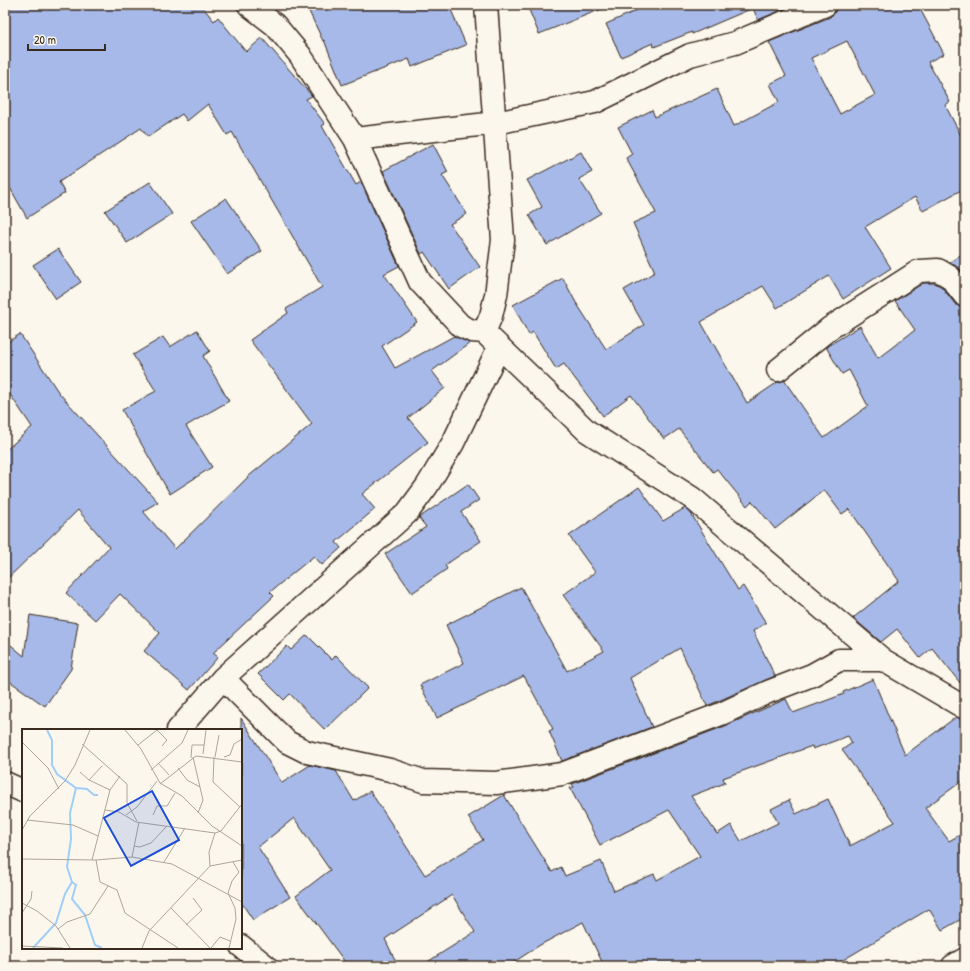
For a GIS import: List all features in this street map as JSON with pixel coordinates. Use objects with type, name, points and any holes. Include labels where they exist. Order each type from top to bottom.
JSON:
[{"type":"street","points":[[249,5],[275,25],[300,55],[355,139],[420,282],[461,326],[492,340],[587,431],[692,498],[883,660],[965,708]]},
{"type":"street","points":[[179,729],[223,678],[407,512],[427,486],[453,443],[492,340],[490,316],[496,295],[503,240],[496,123],[486,5]]},
{"type":"street","points":[[355,139],[496,123],[595,102],[690,55],[735,43],[825,5]]},
{"type":"street","points":[[778,370],[830,328],[919,271],[938,270],[950,277],[965,296]]},
{"type":"street","points":[[223,678],[287,742],[307,752],[390,770],[423,781],[496,783],[562,774],[721,714],[768,692],[812,675],[839,660],[883,660]]},
{"type":"street","points":[[5,783],[22,791]]},
{"type":"street","points":[[242,947],[266,966]]},
{"type":"street","points":[[953,966],[965,959]]},
{"type":"building","points":[[5,5],[201,5],[214,21],[218,17],[246,52],[262,38],[312,96],[306,99],[325,124],[322,126],[356,185],[361,182],[399,266],[384,274],[417,322],[382,346],[395,368],[454,336],[470,343],[432,371],[445,388],[408,418],[428,442],[362,494],[375,509],[336,542],[341,548],[322,565],[314,556],[270,592],[274,596],[213,653],[218,657],[189,690],[144,651],[160,633],[120,594],[95,620],[66,593],[109,547],[78,510],[5,581],[5,451],[32,427],[5,387],[5,344],[20,334],[59,393],[158,502],[143,511],[175,549],[249,476],[312,424],[250,340],[288,313],[286,309],[322,287],[232,132],[227,135],[208,104],[187,121],[182,114],[148,137],[141,128],[59,182],[65,193],[27,218],[5,179]]},
{"type":"building","points":[[306,5],[449,5],[466,45],[412,67],[409,59],[342,85],[324,40],[323,41]]},
{"type":"building","points":[[527,5],[609,5],[609,6],[539,34]]},
{"type":"building","points":[[649,5],[793,5],[758,20],[753,8],[692,34],[692,32],[654,47],[653,43],[621,57],[606,24]]},
{"type":"building","points":[[837,5],[918,5],[944,54],[928,62],[950,102],[945,105],[965,143],[965,188],[923,211],[915,197],[865,227],[891,268],[843,299],[829,276],[777,308],[763,286],[701,322],[747,403],[778,382],[784,380],[824,438],[868,406],[849,370],[842,374],[826,347],[860,326],[878,358],[915,330],[895,301],[923,283],[935,283],[942,287],[955,304],[965,308],[965,689],[932,648],[920,658],[897,629],[881,642],[853,618],[899,581],[849,509],[842,514],[824,490],[775,529],[752,501],[747,506],[717,469],[713,472],[679,429],[664,439],[631,395],[603,416],[564,364],[556,369],[533,332],[529,335],[513,305],[563,278],[575,301],[606,349],[644,325],[624,290],[655,272],[633,223],[656,213],[626,158],[632,154],[618,127],[652,110],[655,117],[717,89],[734,126],[779,102],[770,84],[786,76],[769,42],[830,17],[835,12]],"holes":[[[847,41],[875,95],[840,114],[811,58]]]},
{"type":"building","points":[[433,144],[448,172],[442,175],[467,214],[450,224],[480,267],[449,289],[424,252],[421,254],[383,171]]},
{"type":"building","points":[[581,152],[592,172],[579,179],[601,213],[547,245],[529,215],[542,207],[527,180]]},
{"type":"building","points":[[150,182],[172,214],[127,243],[105,211]]},
{"type":"building","points":[[226,198],[262,251],[227,274],[191,221]]},
{"type":"building","points":[[58,249],[81,282],[56,299],[33,265]]},
{"type":"building","points":[[965,252],[965,276],[960,269],[950,262]]},
{"type":"building","points":[[197,330],[210,351],[203,356],[229,401],[186,426],[212,467],[170,494],[122,410],[156,391],[133,355],[163,337],[170,347]]},
{"type":"building","points":[[468,484],[479,500],[461,512],[481,541],[445,565],[447,569],[412,593],[385,554],[426,527],[419,518]]},
{"type":"building","points":[[639,487],[663,521],[685,508],[690,512],[738,590],[743,586],[766,623],[753,631],[775,676],[707,706],[680,648],[630,678],[652,727],[562,761],[549,731],[553,729],[524,676],[437,718],[420,685],[464,663],[446,625],[521,587],[567,671],[604,651],[563,595],[595,572],[569,536]]},
{"type":"building","points":[[30,615],[78,623],[71,669],[45,706],[5,678],[5,640],[24,656]]},
{"type":"building","points":[[307,635],[332,660],[336,655],[368,688],[325,730],[290,694],[284,700],[258,674],[287,646],[291,650]]},
{"type":"building","points":[[873,679],[905,755],[956,717],[965,720],[965,779],[925,808],[949,841],[965,832],[965,917],[942,930],[929,909],[833,966],[604,966],[583,922],[540,945],[508,966],[421,966],[475,932],[452,895],[385,939],[398,966],[348,966],[296,896],[330,870],[294,818],[258,847],[290,897],[253,920],[242,904],[241,718],[282,783],[310,765],[336,771],[354,801],[370,791],[425,875],[483,840],[468,817],[504,795],[552,872],[561,867],[565,876],[601,861],[614,891],[654,874],[657,880],[700,856],[669,810],[600,845],[570,788],[574,787],[572,784],[725,726],[786,699],[793,713],[844,694],[843,692]],"holes":[[[848,736],[852,743],[842,750],[895,822],[850,846],[828,799],[796,814],[789,800],[771,809],[778,823],[741,841],[731,825],[717,834],[691,796],[725,783],[723,778],[812,746],[813,749]]]}]
